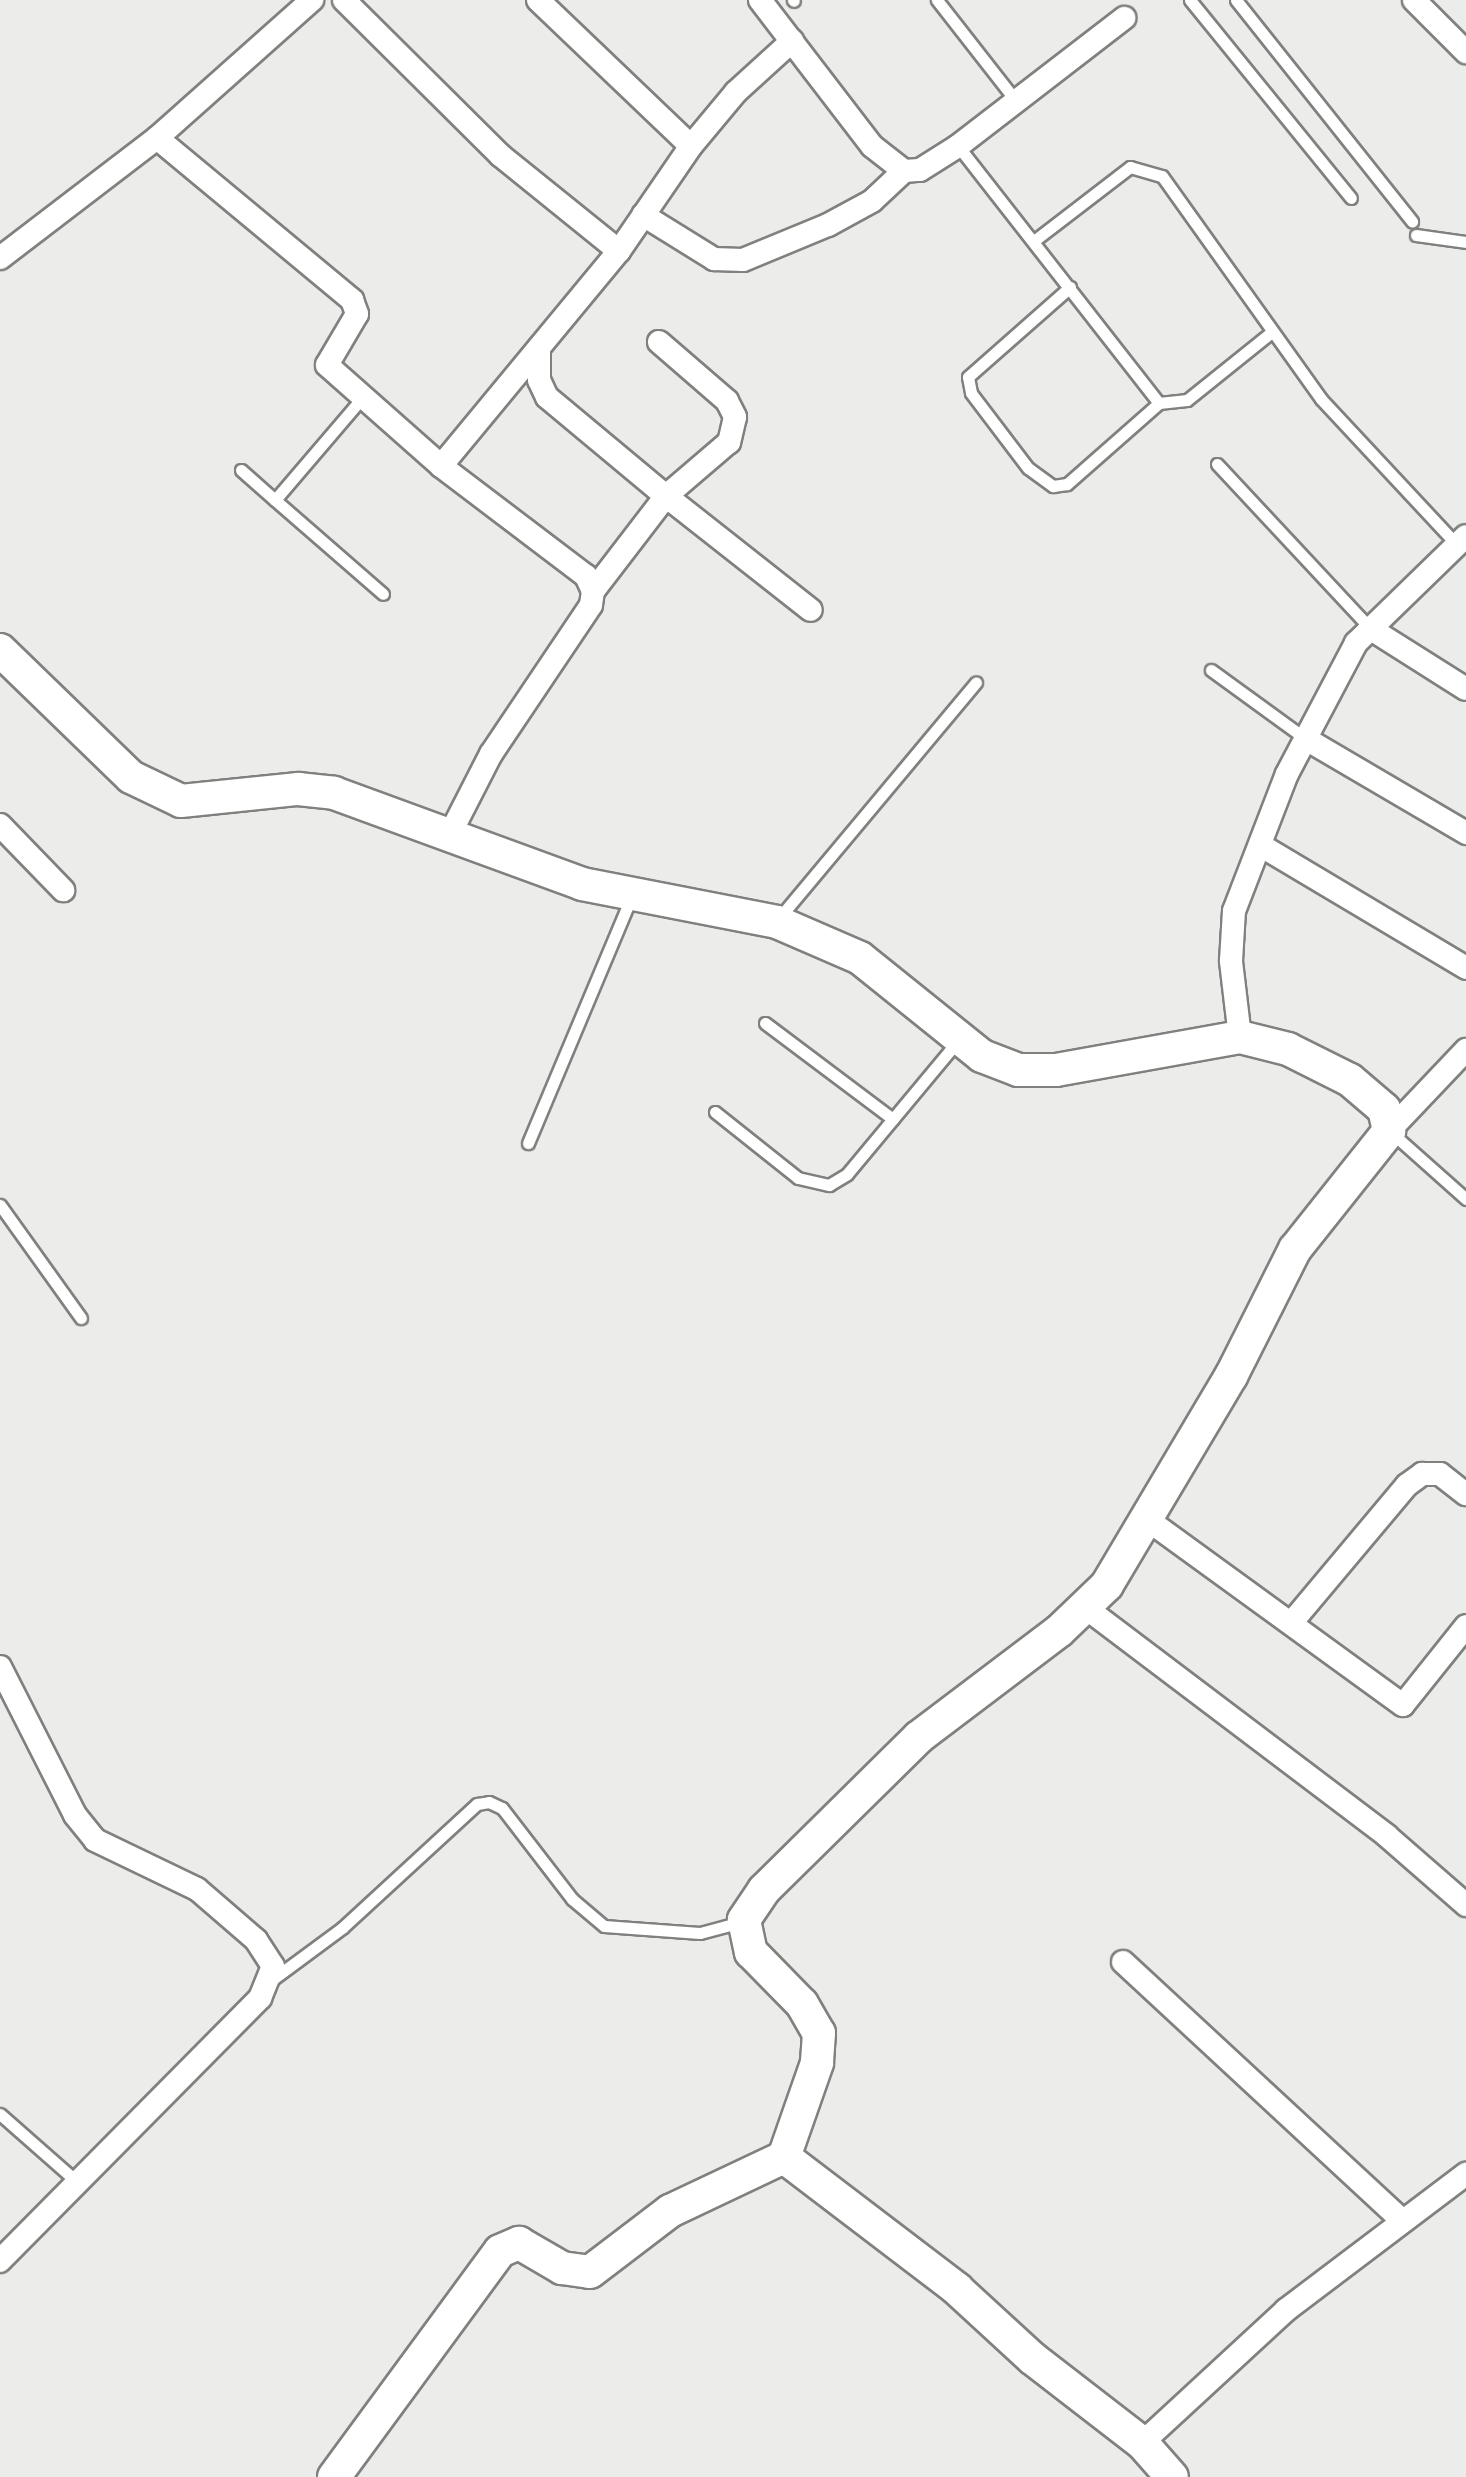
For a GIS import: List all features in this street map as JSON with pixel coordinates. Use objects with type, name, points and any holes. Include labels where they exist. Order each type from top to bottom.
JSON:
[{"type":"street","points":[[0,258],[157,138],[312,0]]},
{"type":"street","points":[[344,0],[500,155],[619,252]]},
{"type":"street","points":[[538,0],[692,146]]},
{"type":"street","points":[[760,0],[872,146],[904,171]]},
{"type":"street","points":[[1414,0],[1466,52]]},
{"type":"street","points":[[643,215],[714,259],[743,260],[828,226],[872,200],[904,171],[920,170],[958,146],[1124,18]]},
{"type":"street","points":[[441,466],[619,252],[692,146],[736,92],[792,41]]},
{"type":"street","points":[[157,138],[352,300],[354,322],[328,353],[327,365],[441,466],[586,576],[593,591]]},
{"type":"street","points":[[448,836],[490,754],[590,605],[593,591],[666,496],[730,442],[735,417],[728,402],[659,342]]},
{"type":"street","points":[[539,348],[539,380],[547,397],[811,610]]},
{"type":"street","points":[[1240,1037],[1231,961],[1234,910],[1306,739],[1356,643],[1461,540]]},
{"type":"street","points":[[1370,629],[1466,689]]},
{"type":"street","points":[[1,652],[131,777],[154,791],[206,802],[298,789],[334,793],[448,836],[632,896],[777,922],[860,958],[982,1056],[1018,1070],[1056,1070],[1240,1037],[1288,1049],[1350,1080],[1384,1109],[1390,1131]]},
{"type":"street","points":[[1306,739],[1466,833]]},
{"type":"street","points":[[0,825],[63,890]]},
{"type":"street","points":[[1260,846],[1466,968]]},
{"type":"street","points":[[334,2477],[500,2250],[520,2243],[562,2268],[590,2272],[670,2211],[784,2157],[817,2063],[819,2034],[802,2004],[751,1952],[744,1920],[764,1890],[919,1737],[1086,1608],[1148,1520],[1294,1248],[1390,1131],[1466,1050]]},
{"type":"street","points":[[1292,1622],[1407,1485],[1422,1474],[1440,1474],[1466,1494]]},
{"type":"street","points":[[1148,1520],[1403,1705],[1466,1626]]},
{"type":"street","points":[[1086,1608],[1387,1836],[1466,1904]]},
{"type":"street","points":[[0,1667],[76,1815],[95,1840],[197,1890],[267,1952],[270,1980],[0,2261]]},
{"type":"street","points":[[1123,1962],[1403,2221]]},
{"type":"street","points":[[784,2157],[1142,2442],[1172,2477]]},
{"type":"street","points":[[1142,2442],[1265,2328],[1466,2174]]},
{"type":"lane","points":[[937,0],[1016,101]]},
{"type":"lane","points":[[1190,0],[1350,198]]},
{"type":"lane","points":[[1236,0],[1412,221]]},
{"type":"lane","points":[[958,146],[1159,403]]},
{"type":"lane","points":[[1035,240],[1116,176],[1146,167],[1184,205],[1270,334],[1461,540]]},
{"type":"lane","points":[[1416,235],[1466,242]]},
{"type":"lane","points":[[1070,287],[968,377],[971,394],[1028,468],[1053,486],[1067,484],[1159,403],[1187,400],[1270,334]]},
{"type":"lane","points":[[275,500],[362,398]]},
{"type":"lane","points":[[1217,464],[1370,629]]},
{"type":"lane","points":[[241,470],[383,594]]},
{"type":"lane","points":[[1211,670],[1306,739]]},
{"type":"lane","points":[[777,922],[976,682]]},
{"type":"lane","points":[[528,1143],[632,896]]},
{"type":"lane","points":[[765,1023],[893,1118]]},
{"type":"lane","points":[[715,1112],[814,1185],[846,1174],[961,1038]]},
{"type":"lane","points":[[1390,1131],[1466,1199]]},
{"type":"lane","points":[[0,1205],[81,1318]]},
{"type":"lane","points":[[270,1980],[342,1928],[478,1804],[488,1802],[502,1808],[580,1908],[604,1926],[700,1933],[744,1920]]},
{"type":"lane","points":[[0,2114],[76,2181]]}]
